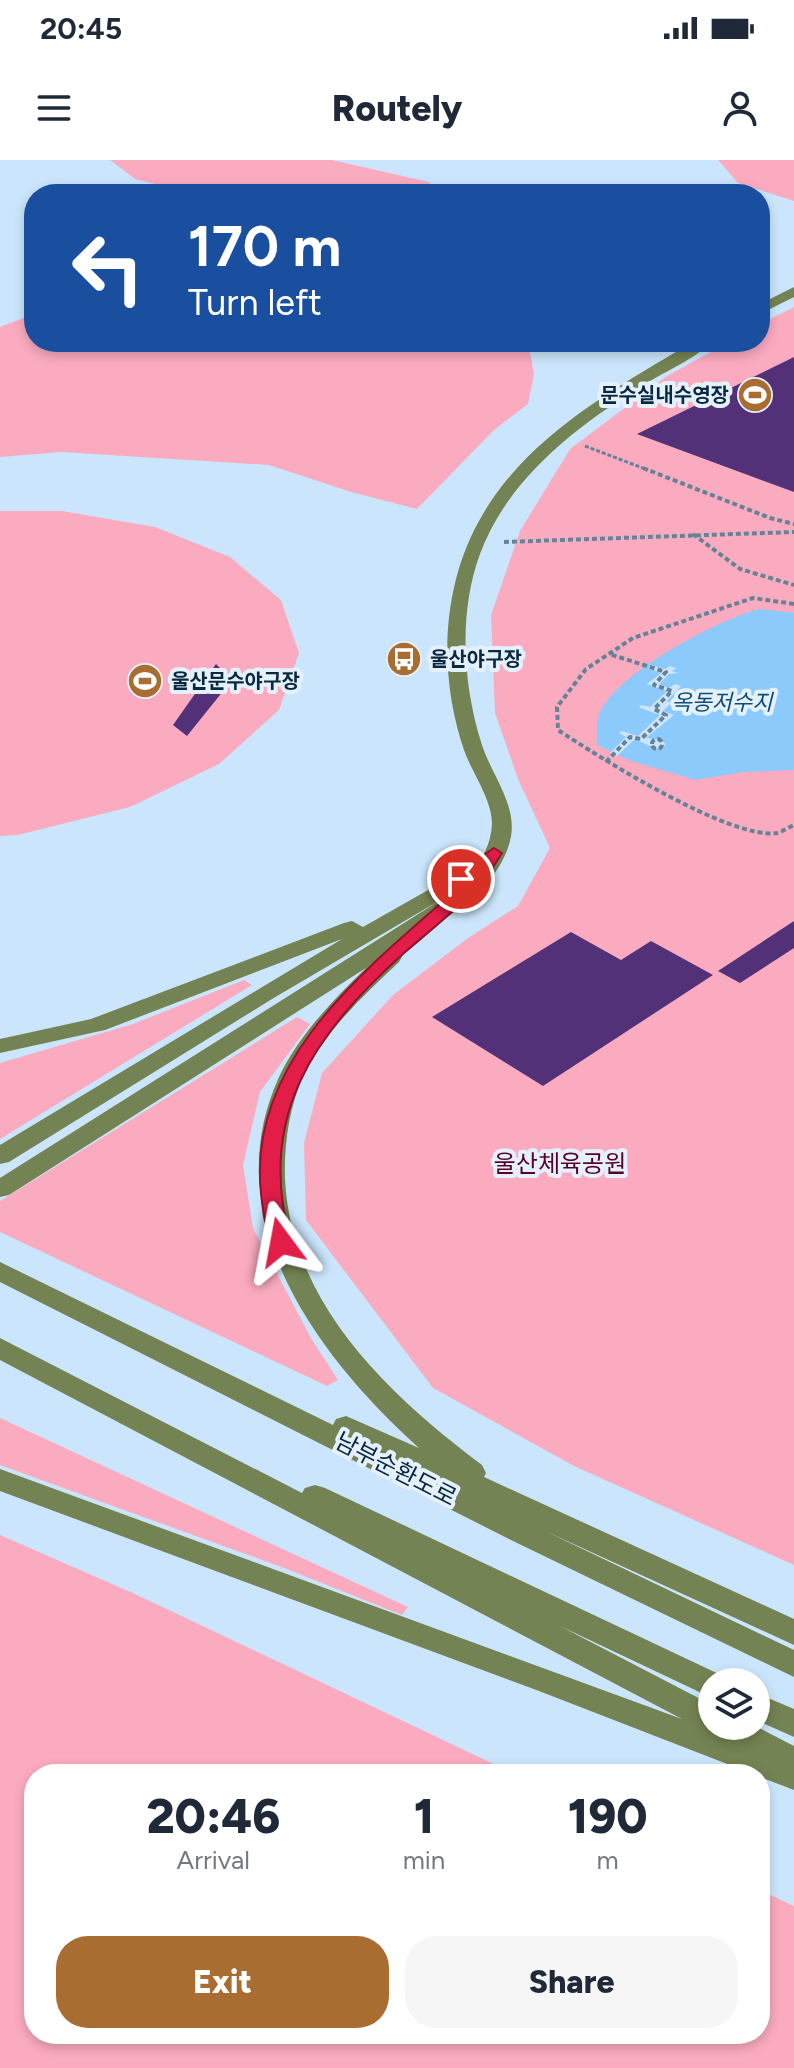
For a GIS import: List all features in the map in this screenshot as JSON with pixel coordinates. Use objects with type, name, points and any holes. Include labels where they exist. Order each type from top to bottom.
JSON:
[{"type":"main road","points":[[770,304],[794,291]]},
{"type":"main road","points":[[539,1515],[460,1464],[396,1410],[368,1381],[313,1309],[285,1253],[273,1212],[270,1151],[285,1092],[315,1039],[364,982],[479,879],[502,826],[497,801],[472,746],[465,718],[457,632],[459,602],[477,542],[508,489],[543,450],[591,411],[688,352]]},
{"type":"main road","points":[[0,1046],[97,1025],[160,1002],[334,935],[486,861]]},
{"type":"main road","points":[[0,1156],[486,861]]},
{"type":"main road","points":[[0,1189],[450,904]]},
{"type":"main road","points":[[0,1270],[794,1633]]},
{"type":"main road","name":"남부순환도로","points":[[0,1270],[523,1533],[794,1664]]},
{"type":"main road","points":[[0,1346],[698,1678]]},
{"type":"main road","points":[[0,1346],[698,1713]]},
{"type":"main road","points":[[0,1480],[550,1682],[763,1764]]},
{"type":"main road","points":[[770,1713],[794,1724]]},
{"type":"main road","points":[[752,1740],[794,1762]]},
{"type":"main road","points":[[770,1767],[794,1776]]},
{"type":"path","points":[[585,446],[770,518],[794,524]]},
{"type":"path","points":[[504,542],[794,532]]},
{"type":"path","points":[[693,534],[740,569],[794,585]]},
{"type":"path","points":[[793,830],[778,834],[755,832],[632,778],[558,730],[557,707],[586,669],[633,638],[753,598],[794,604]]},
{"type":"path","points":[[609,654],[667,673],[654,685],[672,690],[654,709],[666,715],[641,739]]},
{"type":"path","points":[[606,762],[630,737],[651,742]]},
{"type":"green space","points":[[110,160],[332,160],[431,184],[155,184],[135,179]]},
{"type":"green space","points":[[718,160],[794,160],[794,201],[770,193],[770,184],[738,183]]},
{"type":"green space","name":"울산체육공원","points":[[794,307],[794,1565],[574,1466],[433,1388],[306,1220],[304,1143],[322,1073],[393,995],[468,938],[518,906],[550,848],[518,779],[495,713],[491,615],[520,531],[570,449],[667,376],[711,352],[770,352],[770,319]]},
{"type":"green space","points":[[24,318],[24,352],[530,352],[534,374],[528,404],[494,430],[417,509],[351,492],[269,465],[61,452],[0,457],[0,327]]},
{"type":"green space","name":"울산문수야구장","points":[[0,511],[62,511],[155,527],[230,557],[281,600],[299,653],[279,710],[219,764],[130,807],[18,835],[0,836]]},
{"type":"green space","points":[[244,980],[252,985],[0,1139],[0,1063],[133,1024]]},
{"type":"green space","points":[[297,1017],[310,1024],[260,1092],[243,1165],[253,1228],[311,1338],[338,1380],[327,1386],[0,1232],[0,1201]]},
{"type":"green space","points":[[0,1418],[408,1607],[402,1615],[284,1568],[0,1465]]},
{"type":"green space","points":[[0,1535],[135,1594],[494,1764],[24,1764],[24,2044],[770,2044],[770,1895],[794,1906],[794,2068],[0,2068]]},
{"type":"water","name":"옥동저수지","points":[[759,609],[794,613],[794,770],[744,772],[695,780],[628,760],[597,745],[598,719],[606,702],[622,685],[693,637]]},
{"type":"pier","points":[[651,665],[676,668],[672,671],[678,673],[669,674],[659,684],[669,688],[675,684],[681,686],[667,701],[671,703],[663,711],[674,715],[646,738],[662,740],[666,745],[656,749],[635,739],[617,756],[610,753],[626,737],[619,733],[622,731],[638,736],[660,715],[638,707],[650,707],[667,691],[647,684],[661,673],[648,668]]},
{"type":"building","name":"문수실내수영장","points":[[794,357],[794,492],[637,434]]},
{"type":"building","points":[[216,664],[232,680],[187,736],[173,725]]},
{"type":"building","points":[[794,921],[794,948],[740,983],[718,971]]},
{"type":"building","points":[[571,932],[621,960],[651,941],[713,975],[543,1086],[432,1017]]},
{"type":"place","name":"문수실내수영장","points":[[755,395]]},
{"type":"place","name":"울산야구장","points":[[404,659]]},
{"type":"place","name":"울산문수야구장","points":[[145,681]]},
{"type":"route","points":[[281,1242],[269,1180],[270,1151],[277,1117],[296,1068],[315,1039],[364,982],[479,879],[494,853],[461,879]]}]
